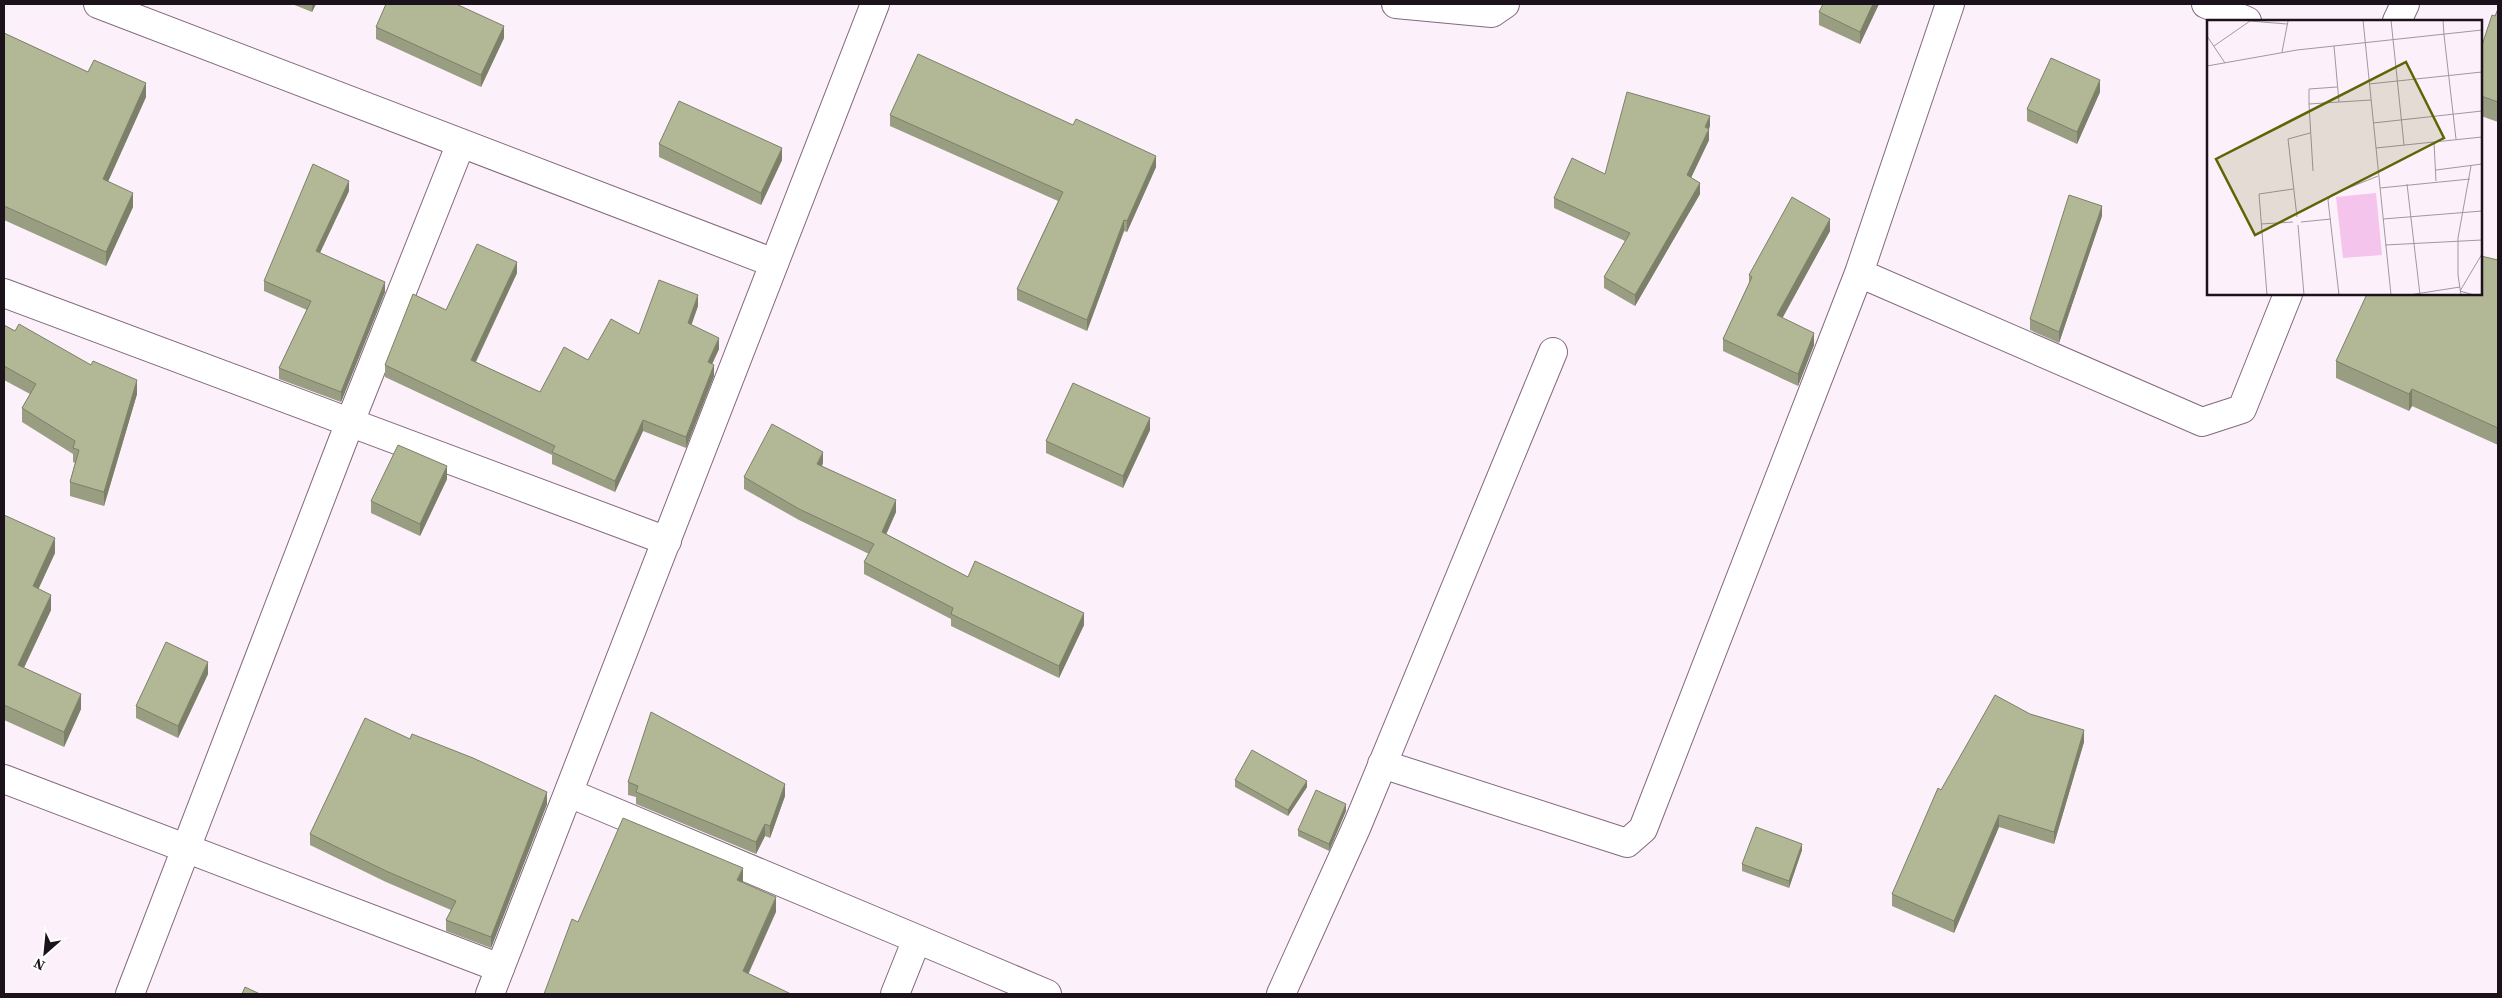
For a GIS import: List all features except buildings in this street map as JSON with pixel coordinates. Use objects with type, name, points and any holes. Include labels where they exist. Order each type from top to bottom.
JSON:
[{"type":"street","points":[[98,4],[133,10],[461,142],[774,263]]},
{"type":"street","points":[[490,994],[875,4]]},
{"type":"street","points":[[1396,4],[1492,13],[1505,4]]},
{"type":"street","points":[[1382,764],[1627,843],[1644,829],[1858,273],[1950,4]]},
{"type":"street","points":[[2206,4],[2244,20]]},
{"type":"street","points":[[2398,20],[2405,4]]},
{"type":"street","points":[[130,994],[350,422],[461,142]]},
{"type":"street","points":[[1858,273],[2202,422],[2242,409],[2288,295]]},
{"type":"street","points":[[4,293],[667,541]]},
{"type":"street","points":[[1281,994],[1382,764],[1553,352]]},
{"type":"street","points":[[4,779],[500,968]]},
{"type":"street","points":[[569,792],[1047,994]]},
{"type":"street","points":[[895,994],[917,939]]}]
